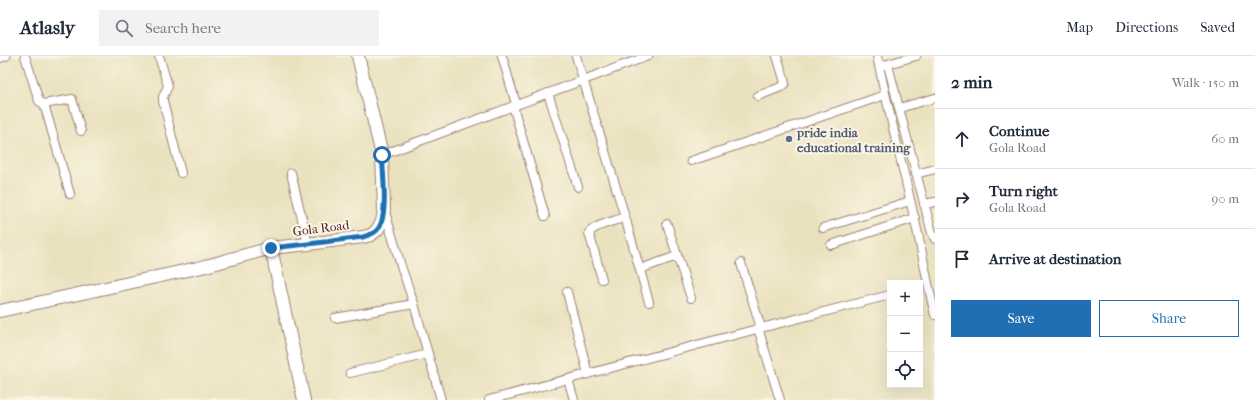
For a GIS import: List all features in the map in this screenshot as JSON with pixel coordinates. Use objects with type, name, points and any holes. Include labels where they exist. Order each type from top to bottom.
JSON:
[{"type":"street","points":[[0,58],[6,56]]},
{"type":"street","points":[[24,56],[40,103],[44,104],[72,99],[81,131]]},
{"type":"street","points":[[159,56],[168,84],[163,101],[181,173]]},
{"type":"street","name":"Gola Road","points":[[0,311],[202,267],[271,248],[371,235],[377,230],[382,222],[384,210],[382,155],[358,56]]},
{"type":"street","points":[[502,56],[545,216]]},
{"type":"street","points":[[576,56],[649,302]]},
{"type":"street","points":[[382,155],[648,56]]},
{"type":"street","points":[[758,96],[785,84],[777,56]]},
{"type":"street","points":[[877,56],[915,218],[924,286],[935,315]]},
{"type":"street","points":[[879,67],[916,56]]},
{"type":"street","points":[[888,65],[924,204],[935,239]]},
{"type":"street","points":[[548,93],[578,187]]},
{"type":"street","points":[[691,161],[885,95]]},
{"type":"street","points":[[899,108],[935,98]]},
{"type":"street","points":[[44,104],[70,194]]},
{"type":"street","points":[[916,174],[935,169]]},
{"type":"street","points":[[292,173],[308,244]]},
{"type":"street","points":[[823,228],[910,201]]},
{"type":"street","points":[[924,204],[935,202]]},
{"type":"street","points":[[384,210],[414,304],[441,400]]},
{"type":"street","points":[[602,279],[589,234],[590,231],[625,217]]},
{"type":"street","points":[[831,245],[915,218]]},
{"type":"street","points":[[667,224],[691,298]]},
{"type":"street","points":[[271,248],[304,400]]},
{"type":"street","points":[[640,269],[677,256]]},
{"type":"street","points":[[741,263],[780,400]]},
{"type":"street","points":[[567,292],[588,374]]},
{"type":"street","points":[[489,400],[759,328],[887,296]]},
{"type":"street","points":[[335,318],[414,304]]},
{"type":"street","points":[[350,373],[428,354]]},
{"type":"street","points":[[568,379],[574,400]]},
{"type":"place","name":"pride india educational training","points":[[789,139]]},
{"type":"route","points":[[271,248],[363,237],[371,235],[377,230],[382,222],[384,210],[382,155]]}]
